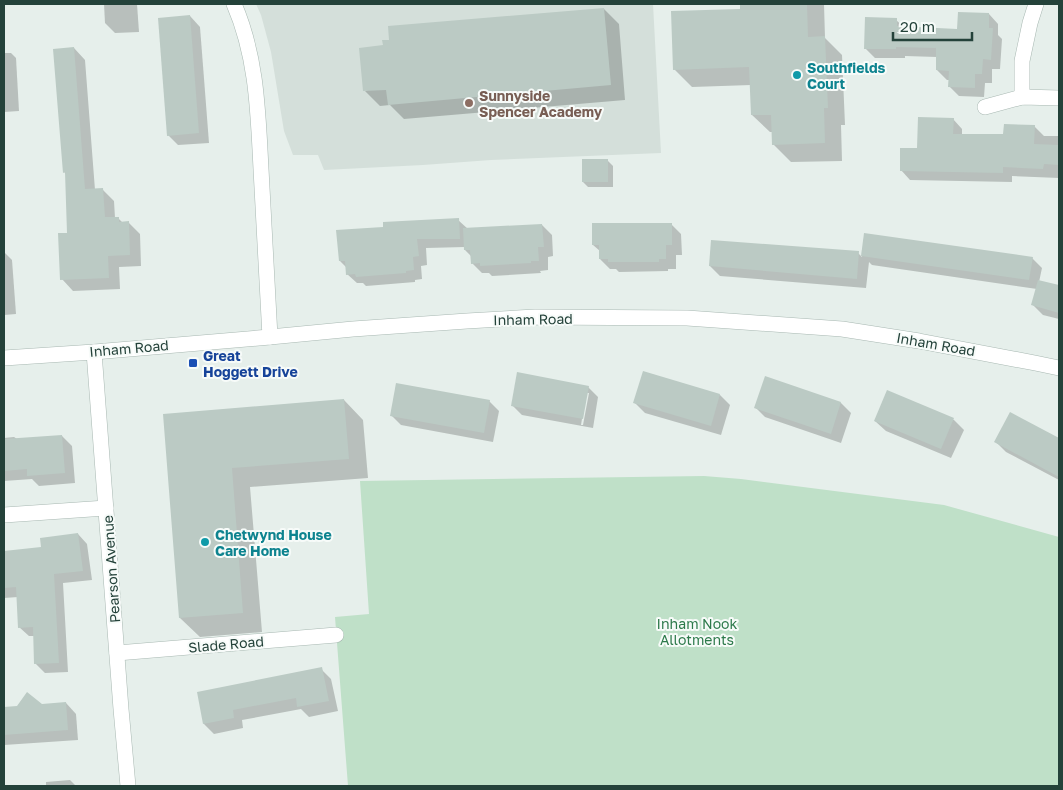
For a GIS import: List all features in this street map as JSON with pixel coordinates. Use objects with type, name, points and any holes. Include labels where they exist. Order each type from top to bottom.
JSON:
[{"type":"street","points":[[234,4],[246,34],[254,71],[270,337]]},
{"type":"street","points":[[1022,97],[1022,61],[1036,4]]},
{"type":"street","points":[[985,107],[1022,97],[1059,98]]},
{"type":"street","name":"Inham Road","points":[[4,358],[353,329],[534,317],[687,318],[842,329],[929,343],[1059,368]]},
{"type":"street","name":"Pearson Avenue","points":[[94,352],[128,786]]},
{"type":"street","points":[[4,515],[106,508]]},
{"type":"street","name":"Slade Road","points":[[117,653],[336,635]]},
{"type":"shaded area","name":"Sunnyside Spencer Academy","points":[[256,4],[653,4],[661,153],[491,160],[324,170],[318,155],[293,155],[284,131],[271,52]]},
{"type":"green space","name":"Inham Nook Allotments","points":[[704,476],[944,505],[1059,537],[1059,786],[348,786],[335,617],[369,614],[360,481]]},
{"type":"building","name":"Southfields Court","points":[[740,4],[807,4],[808,37],[825,36],[828,108],[824,108],[825,143],[772,145],[771,115],[751,115],[749,67],[673,70],[671,11],[740,9]]},
{"type":"building","points":[[604,8],[611,85],[388,105],[386,90],[363,91],[359,48],[383,45],[382,40],[389,40],[388,26]]},
{"type":"building","points":[[958,12],[989,13],[989,28],[993,28],[991,60],[983,59],[982,74],[975,74],[975,88],[948,87],[949,71],[936,70],[936,48],[896,47],[896,49],[864,49],[865,17],[897,18],[897,26],[957,29]]},
{"type":"building","points":[[190,15],[199,133],[167,136],[158,18]]},
{"type":"building","points":[[74,47],[85,189],[103,188],[105,217],[119,217],[119,222],[129,221],[130,255],[108,256],[109,278],[60,280],[58,233],[67,233],[65,172],[63,173],[53,49]]},
{"type":"building","points":[[918,117],[954,118],[953,134],[1003,134],[1004,124],[1035,125],[1034,144],[1059,145],[1059,165],[1044,164],[1043,169],[1003,167],[1003,173],[900,171],[900,148],[917,148]]},
{"type":"building","points":[[582,159],[608,159],[608,182],[582,182]]},
{"type":"building","points":[[459,218],[460,239],[417,239],[419,256],[413,257],[414,270],[406,271],[406,273],[356,277],[355,274],[346,275],[345,261],[339,261],[336,230],[383,227],[383,222]]},
{"type":"building","points":[[592,223],[672,223],[672,245],[666,245],[666,259],[659,259],[659,262],[608,262],[608,259],[599,259],[599,245],[592,245]]},
{"type":"building","points":[[542,224],[544,247],[538,247],[539,261],[480,266],[480,263],[471,264],[470,250],[464,250],[463,228]]},
{"type":"building","points":[[864,233],[1033,257],[1029,280],[861,256]]},
{"type":"building","points":[[711,240],[859,251],[857,279],[709,266]]},
{"type":"building","points":[[1038,280],[1059,285],[1059,313],[1031,305]]},
{"type":"building","points":[[643,371],[720,394],[711,426],[633,403]]},
{"type":"building","points":[[517,372],[589,386],[583,419],[511,406]]},
{"type":"building","points":[[765,376],[841,402],[831,434],[754,408]]},
{"type":"building","points":[[396,383],[490,400],[484,433],[390,416]]},
{"type":"building","points":[[887,390],[954,418],[941,449],[874,421]]},
{"type":"building","name":"Chetwynd House Care Home","points":[[344,399],[349,459],[232,468],[243,613],[179,618],[163,414]]},
{"type":"building","points":[[1010,412],[1059,438],[1059,477],[994,442]]},
{"type":"building","points":[[62,435],[65,473],[27,476],[27,469],[4,471],[4,439]]},
{"type":"building","points":[[78,533],[83,571],[54,574],[59,663],[34,664],[33,627],[18,628],[16,587],[4,588],[4,551],[41,547],[40,538]]},
{"type":"building","points":[[322,667],[329,701],[297,707],[296,698],[233,710],[234,718],[203,724],[197,692]]},
{"type":"building","points":[[27,692],[42,704],[66,702],[68,730],[4,735],[4,707],[17,706]]},
{"type":"place","name":"Southfields Court","points":[[797,75]]},
{"type":"place","name":"Sunnyside Spencer Academy","points":[[469,103]]},
{"type":"place","name":"Great Hoggett Drive","points":[[193,363]]},
{"type":"place","name":"Chetwynd House Care Home","points":[[205,542]]}]
